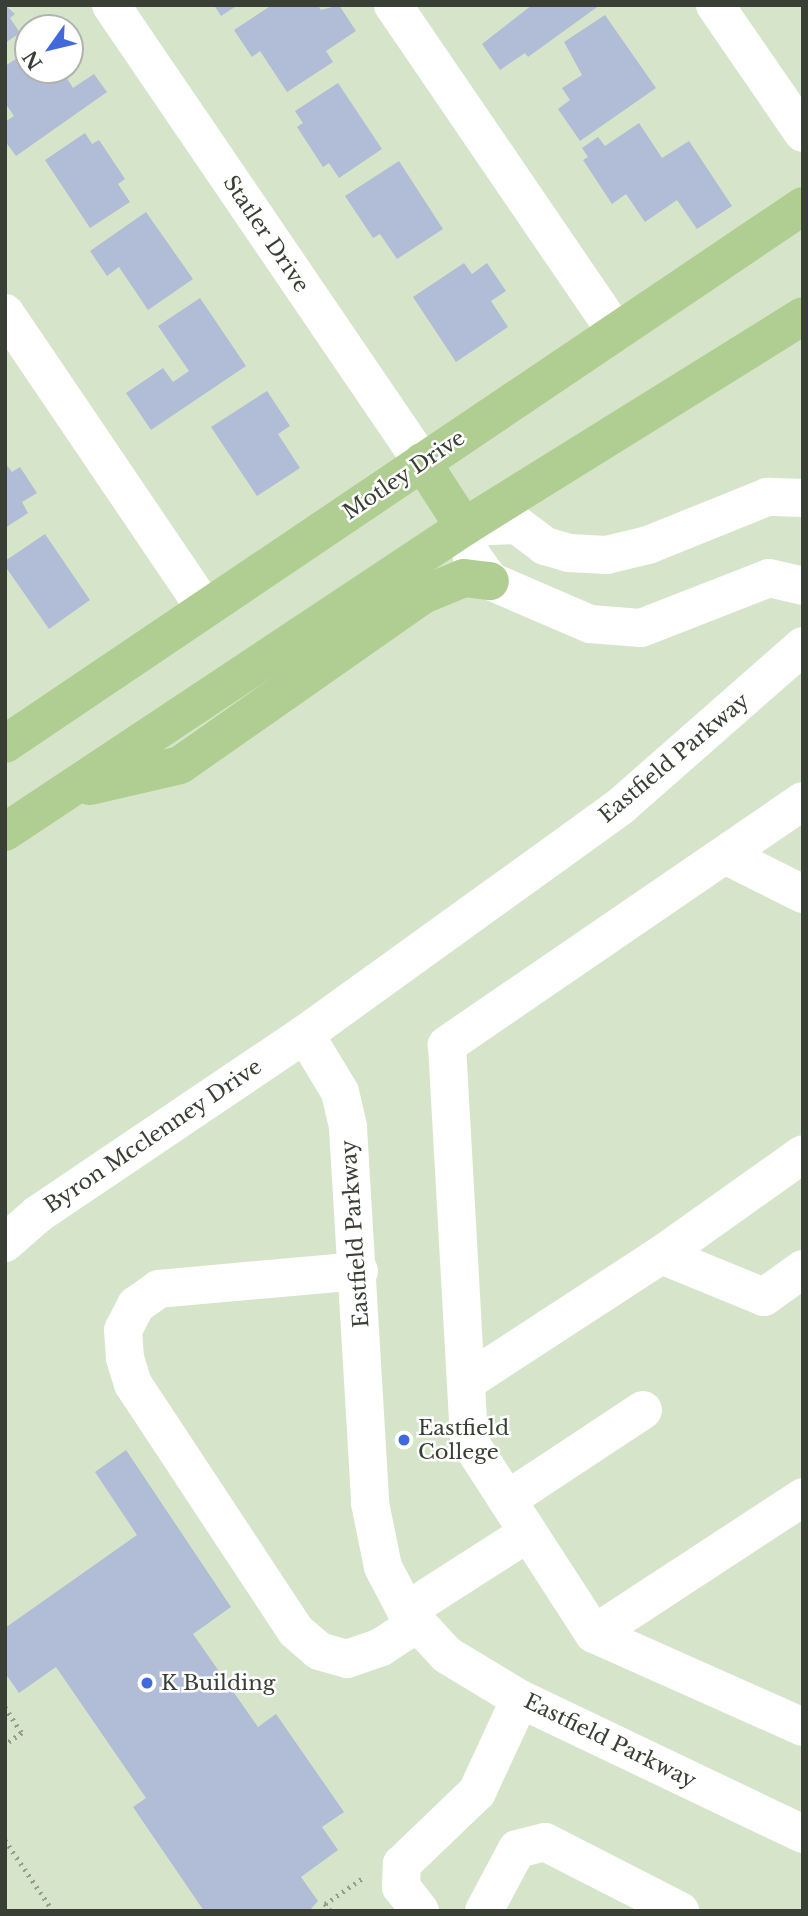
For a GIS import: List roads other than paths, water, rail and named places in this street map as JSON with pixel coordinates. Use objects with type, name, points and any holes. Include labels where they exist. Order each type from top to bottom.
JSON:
[{"type":"main road","name":"Motley Drive","points":[[5,744],[803,206]]},
{"type":"main road","points":[[5,832],[464,527],[803,317]]},
{"type":"main road","points":[[422,462],[464,527]]},
{"type":"main road","points":[[68,791],[180,765],[423,595],[464,578],[489,581]]},
{"type":"street","name":"Statler Drive","points":[[111,5],[422,462]]},
{"type":"street","points":[[393,5],[616,332]]},
{"type":"street","points":[[715,5],[803,133]]},
{"type":"street","points":[[5,313],[205,608]]},
{"type":"street","points":[[803,498],[766,497],[648,545],[606,555],[569,553],[545,546],[517,525],[464,527],[472,556],[489,581],[590,624],[641,628],[769,578],[803,586]]},
{"type":"street","name":"Eastfield Parkway","points":[[803,646],[622,805],[305,1034],[340,1092],[348,1128],[359,1271],[370,1503],[383,1567],[410,1618],[447,1655],[520,1699],[803,1834]]},
{"type":"street","points":[[803,801],[447,1045],[469,1441],[594,1634],[803,1727]]},
{"type":"street","points":[[725,855],[803,894]]},
{"type":"street","name":"Byron Mcclenney Drive","points":[[5,1243],[37,1214],[305,1034]]},
{"type":"street","points":[[466,1382],[661,1255],[803,1154]]},
{"type":"street","points":[[661,1255],[764,1297],[803,1269]]},
{"type":"street","points":[[359,1271],[159,1289],[136,1305],[123,1330],[125,1358],[132,1384],[296,1630],[319,1651],[347,1658],[381,1647],[410,1618],[528,1533]]},
{"type":"street","points":[[507,1500],[643,1410]]},
{"type":"street","points":[[594,1634],[803,1497]]},
{"type":"street","points":[[420,1911],[401,1887],[402,1864],[477,1793],[520,1699]]},
{"type":"street","points":[[484,1911],[517,1849],[545,1842],[680,1911]]},
{"type":"place","name":"Eastfield College","points":[[404,1440]]},
{"type":"place","name":"K Building","points":[[147,1683]]}]
